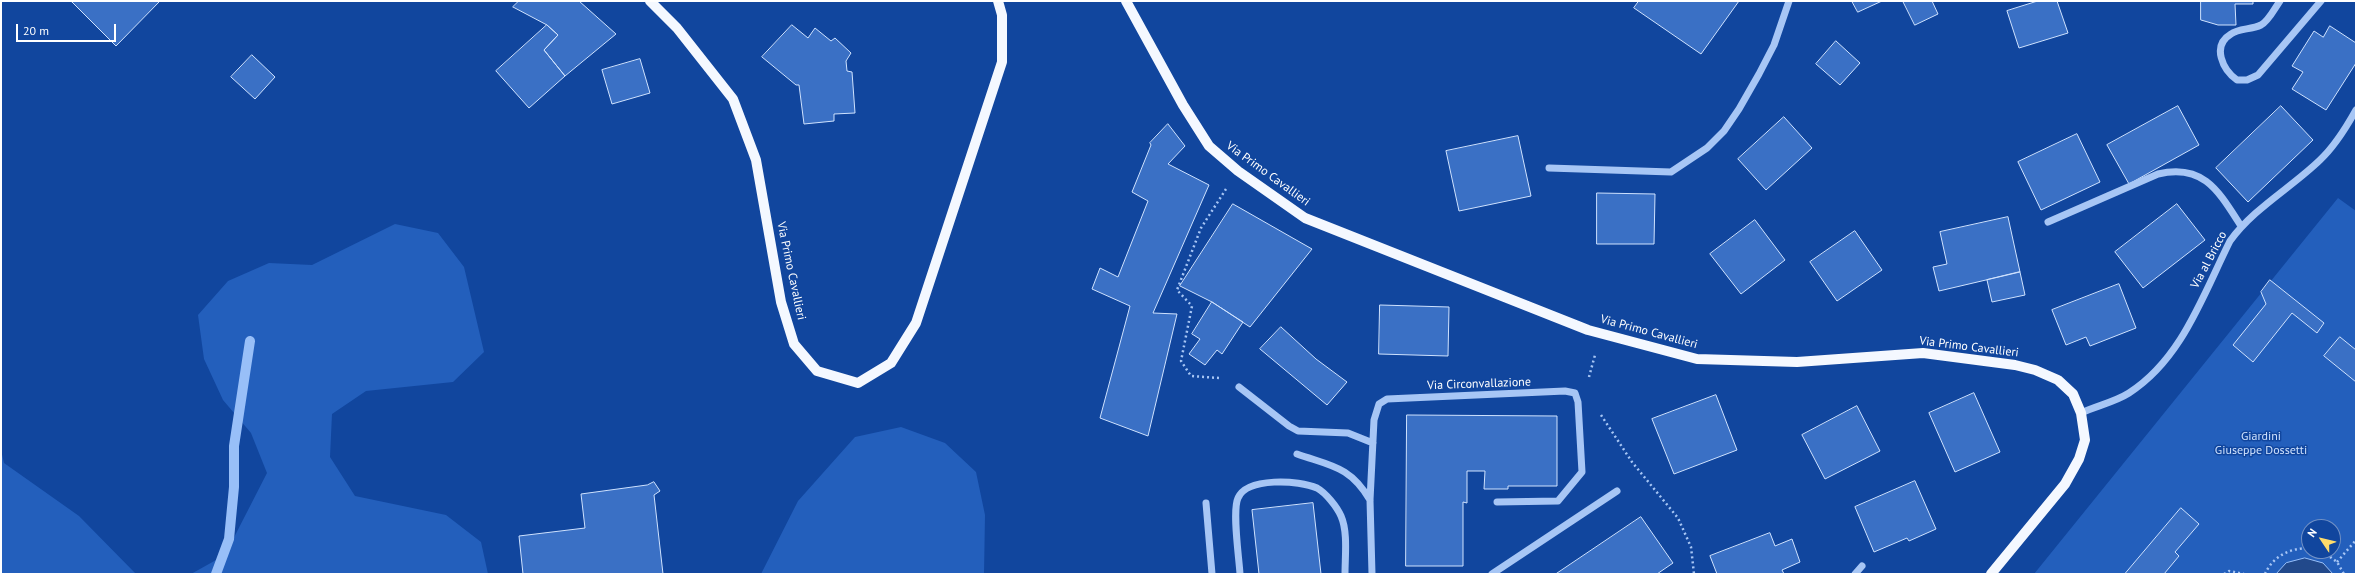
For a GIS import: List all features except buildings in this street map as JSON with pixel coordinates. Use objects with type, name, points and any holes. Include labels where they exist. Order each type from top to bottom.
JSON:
[{"type":"main road","name":"Via Primo Cavallieri","points":[[650,1],[677,28],[733,99],[756,160],[781,302],[794,344],[816,371],[858,383],[892,363],[916,323],[1002,62],[1002,15],[998,1]]},
{"type":"main road","name":"Via Primo Cavallieri","points":[[1126,1],[1183,105],[1209,146],[1238,171],[1305,218],[1588,330],[1697,359],[1797,362],[1923,353],[2015,365],[2035,370],[2058,380],[2073,394],[2081,412],[2085,440],[2079,459],[2065,484],[1991,574]]},
{"type":"street","points":[[1549,168],[1671,172],[1707,148],[1732,120],[1759,74],[1774,45],[1789,1]]},
{"type":"street","points":[[2280,1],[2262,25],[2230,34],[2222,43],[2220,55],[2222,66],[2237,80],[2247,80],[2258,75],[2321,1]]},
{"type":"street","name":"Via al Bricco","points":[[2081,412],[2128,394],[2156,373],[2178,344],[2230,241],[2241,226],[2321,159],[2337,140],[2356,110]]},
{"type":"street","points":[[2048,222],[2158,174],[2171,171],[2189,172],[2204,178],[2213,186],[2241,226]]},
{"type":"street","points":[[1239,387],[1289,426],[1298,431],[1348,433],[1373,443]]},
{"type":"street","name":"Via Circonvallazione","points":[[1372,574],[1370,500],[1373,443],[1376,411],[1379,404],[1387,399],[1565,391],[1575,393],[1578,402],[1582,472],[1558,501],[1497,502]]},
{"type":"street","points":[[1297,454],[1342,469],[1354,477],[1370,500]]},
{"type":"street","points":[[1240,574],[1236,512],[1237,498],[1244,488],[1269,482],[1299,483],[1318,489],[1332,502],[1341,516],[1344,532],[1345,574]]},
{"type":"street","points":[[1492,574],[1617,491]]},
{"type":"street","points":[[1206,503],[1212,574]]},
{"type":"street","points":[[1855,574],[1862,566]]},
{"type":"path","points":[[1238,171],[1201,228],[1176,290],[1192,306],[1182,361],[1191,376],[1226,379],[1239,387]]},
{"type":"path","points":[[1588,383],[1591,366],[1602,334]]},
{"type":"path","points":[[1600,414],[1632,462],[1678,518],[1691,548],[1694,574]]},
{"type":"path","points":[[2337,562],[2356,540]]},
{"type":"path","points":[[2265,574],[2274,561],[2282,554],[2291,550],[2301,549]]},
{"type":"path","points":[[2333,559],[2337,562],[2344,574]]},
{"type":"path","points":[[2224,574],[2229,571],[2244,574]]},
{"type":"green space","name":"Giardini Giuseppe Dossetti","points":[[2338,198],[2356,211],[2356,574],[2034,574]]},
{"type":"green space","points":[[395,224],[438,233],[464,267],[484,352],[453,382],[366,391],[332,414],[330,457],[355,496],[446,515],[481,542],[488,574],[191,574],[225,555],[267,473],[251,433],[223,400],[204,359],[198,315],[228,281],[269,263],[312,265]]},
{"type":"green space","points":[[901,427],[945,443],[976,472],[985,515],[984,574],[761,574],[798,501],[855,437]]},
{"type":"green space","points":[[1,450],[4,463],[79,516],[136,574],[1,574]]},
{"type":"shaded area","points":[[2301,559],[2309,559],[2323,563],[2333,574],[2276,574],[2286,563]]},
{"type":"waterway","points":[[216,574],[229,539],[234,487],[234,446],[250,341]]}]
